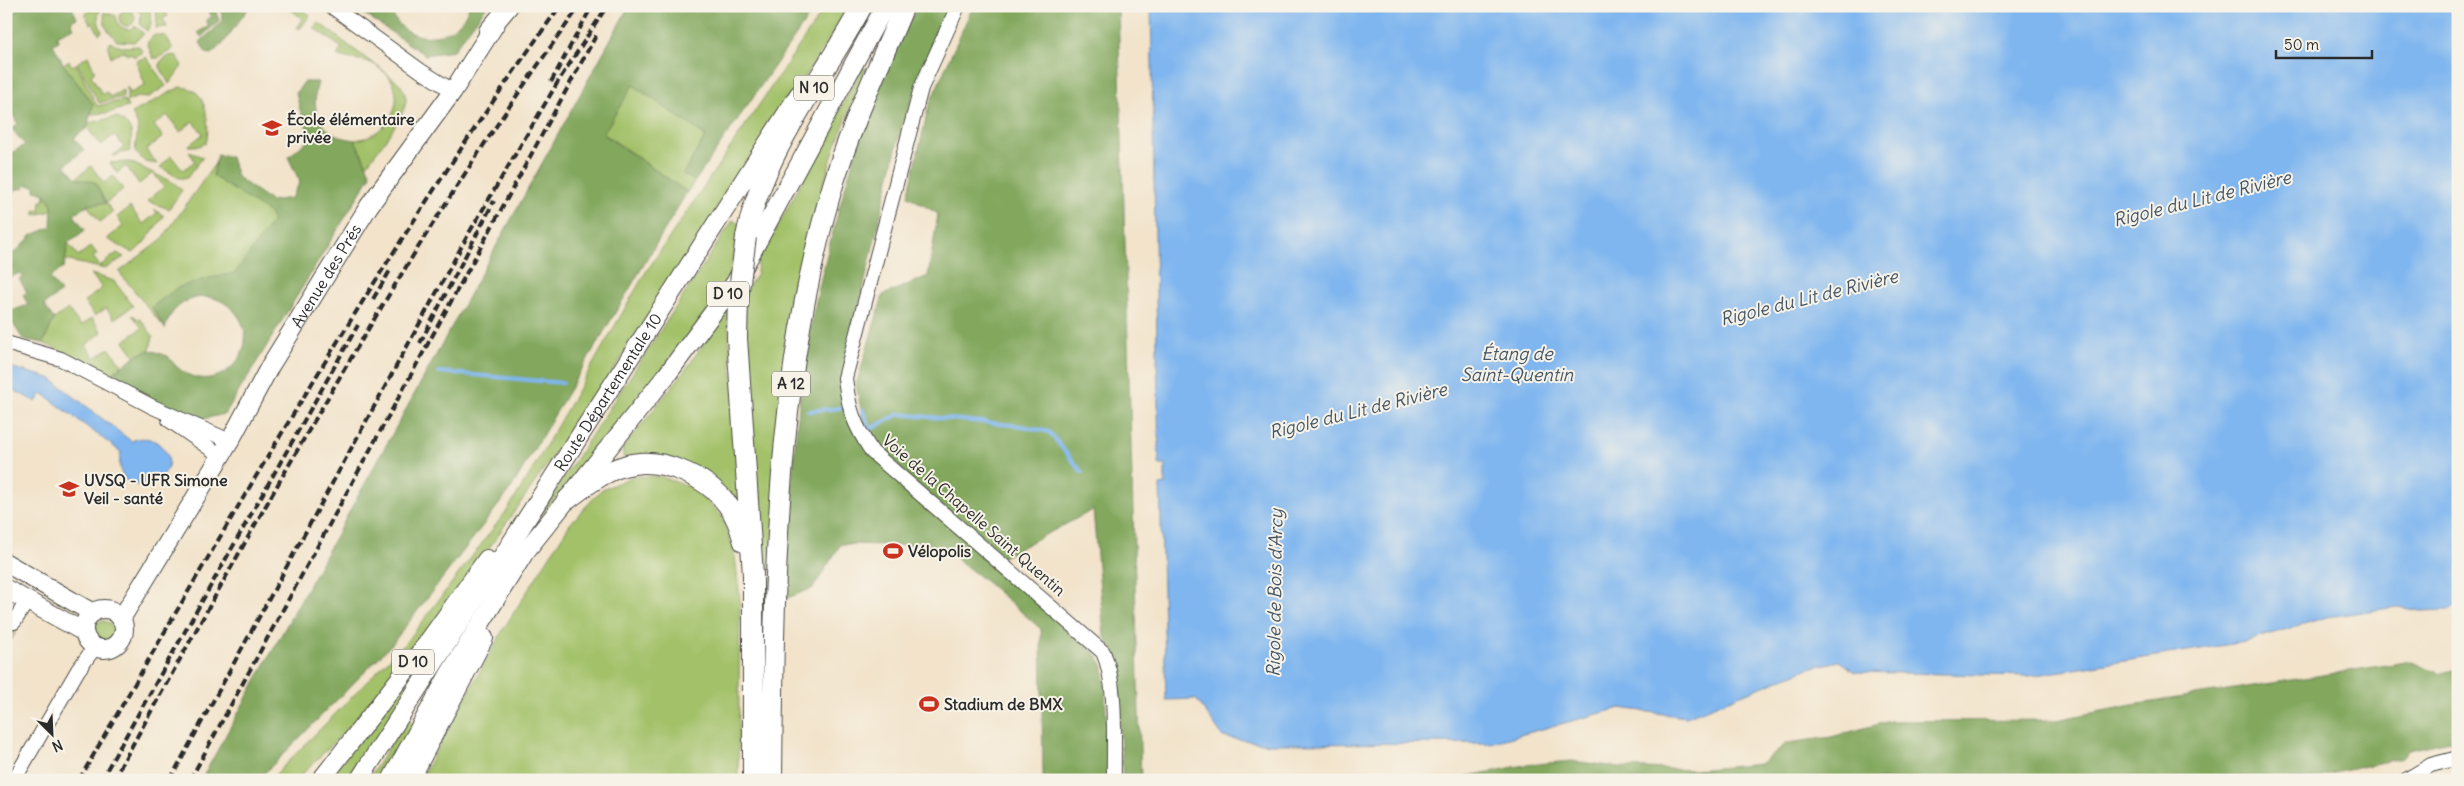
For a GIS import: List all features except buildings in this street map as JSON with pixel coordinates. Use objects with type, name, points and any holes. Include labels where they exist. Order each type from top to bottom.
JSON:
[{"type":"highway","name":"N 10","points":[[753,575],[738,361],[738,297],[746,237],[750,218],[767,171],[789,128],[839,48],[862,6]]},
{"type":"highway","name":"A 12","points":[[772,780],[773,640],[780,487],[785,426],[798,333],[814,258],[849,137],[904,6]]},
{"type":"highway","points":[[568,498],[599,477],[626,465],[653,464],[682,471],[709,486],[728,505],[739,524],[753,575],[753,780]]},
{"type":"main road","name":"Avenue des Prés","points":[[95,647],[108,649],[119,643],[124,631],[116,615],[221,446],[237,409],[270,366],[383,186],[418,121],[448,88],[464,55],[496,23],[509,6]]},
{"type":"main road","name":"Route Départementale 10","points":[[359,780],[780,122],[817,66],[862,6]]},
{"type":"main road","name":"D 10","points":[[391,780],[448,676],[526,552],[666,376],[735,283],[885,6]]},
{"type":"main road","name":"D 10","points":[[321,780],[425,646],[488,558],[507,548]]},
{"type":"main road","name":"D 10","points":[[410,780],[493,621],[512,592],[526,552]]},
{"type":"main road","points":[[6,562],[93,613]]},
{"type":"main road","points":[[6,589],[84,632]]},
{"type":"main road","points":[[95,647],[88,641],[84,632],[86,621],[93,613],[105,610],[116,615]]},
{"type":"street","points":[[331,6],[420,71],[448,88]]},
{"type":"street","name":"Voie de la Chapelle Saint Quentin","points":[[958,6],[921,88],[845,378],[848,407],[858,430],[872,452],[1103,652],[1110,667],[1112,684],[1114,780]]},
{"type":"street","points":[[6,343],[61,359],[221,446]]},
{"type":"street","points":[[14,622],[27,601]]},
{"type":"street","points":[[14,780],[78,670],[95,647]]},
{"type":"street","points":[[2406,780],[2431,764],[2458,758]]},
{"type":"green space","points":[[19,6],[65,6],[67,10],[72,8],[77,18],[71,21],[74,28],[56,36],[59,41],[53,44],[63,64],[93,104],[87,128],[74,138],[84,150],[65,165],[76,178],[95,182],[106,203],[87,205],[74,215],[85,230],[68,243],[64,267],[50,278],[61,292],[44,305],[54,319],[43,343],[23,339],[6,313],[8,306],[11,311],[28,305],[23,295],[27,292],[19,279],[22,277],[20,273],[6,279],[6,252],[15,253],[32,235],[51,227],[52,205],[45,194],[35,191],[35,186],[25,185],[24,188],[14,190],[13,198],[6,198],[6,156],[25,145],[12,129],[18,124],[12,114],[5,80],[6,33],[8,33],[12,16]]},
{"type":"green space","points":[[88,6],[102,6],[98,19],[102,32],[99,34],[93,23],[90,24],[85,14],[90,11]]},
{"type":"green space","points":[[134,6],[150,7],[151,24],[147,31],[140,25],[141,14]]},
{"type":"green space","points":[[153,6],[173,6],[165,11],[168,16],[163,19],[167,27],[156,28],[157,16]]},
{"type":"green space","points":[[206,6],[214,6],[219,21],[201,37],[198,32],[209,26],[206,20],[212,17]]},
{"type":"green space","points":[[218,6],[250,6],[222,45],[211,54],[206,53],[200,42],[221,23],[222,15]]},
{"type":"green space","points":[[286,6],[297,6],[310,15],[301,28],[297,28],[303,19]]},
{"type":"green space","points":[[367,6],[390,6],[396,20],[405,29],[416,35],[429,36],[442,34],[453,28],[463,19],[469,6],[487,6],[453,51],[425,55],[360,11]]},
{"type":"green space","points":[[629,6],[816,6],[695,181],[683,174],[706,136],[633,85],[603,134],[687,192],[510,490],[392,644],[258,780],[201,780]]},
{"type":"green space","points":[[826,6],[851,6],[621,359],[445,611],[374,698],[296,780],[270,780],[409,639],[508,509],[644,275]]},
{"type":"green space","points":[[918,6],[951,6],[935,39],[900,132],[844,370],[850,423],[1097,655],[1103,667],[1105,682],[1108,780],[1043,780],[1041,629],[989,584],[940,546],[841,544],[813,588],[785,599],[797,429],[803,373],[816,300],[840,205],[861,136],[896,48]]},
{"type":"green space","points":[[973,6],[1118,6],[1141,780],[1123,780],[1115,655],[1104,635],[1093,510],[1001,558],[906,475],[865,429],[856,385],[883,295],[928,276],[938,214],[908,196],[929,105]]},
{"type":"green space","points":[[124,10],[130,10],[135,15],[133,24],[124,26],[119,21],[119,15]]},
{"type":"green space","points":[[104,12],[116,16],[117,22],[123,28],[131,29],[135,26],[144,34],[134,42],[117,41],[105,26]]},
{"type":"green space","points":[[319,23],[373,63],[337,55],[342,48],[314,28]]},
{"type":"green space","points":[[154,35],[166,36],[173,49],[158,58],[153,58],[147,43]]},
{"type":"green space","points":[[110,42],[121,47],[139,46],[143,52],[134,57],[131,53],[127,55],[125,51],[111,57],[108,47]]},
{"type":"green space","points":[[176,55],[182,66],[169,84],[160,67],[160,62],[169,56]]},
{"type":"green space","points":[[88,56],[95,72],[91,75],[102,94],[107,92],[110,97],[123,90],[123,97],[99,103],[77,63]]},
{"type":"green space","points":[[146,57],[166,86],[147,98],[137,97],[127,102],[127,87],[131,93],[145,85],[136,61]]},
{"type":"green space","points":[[69,61],[72,66],[76,64],[97,106],[124,100],[128,107],[108,113],[91,114],[93,104],[63,64]]},
{"type":"green space","points":[[862,68],[866,68],[834,150],[813,219],[796,299],[767,597],[763,608],[745,341],[746,290],[757,274],[758,259],[771,239]]},
{"type":"green space","points":[[384,72],[399,83],[405,94],[406,101],[395,125],[367,165],[355,140],[380,130],[394,110],[396,99],[395,87],[389,76]]},
{"type":"green space","points":[[304,82],[318,82],[315,104],[321,122],[334,134],[355,140],[371,175],[225,414],[194,421],[148,401],[112,374],[135,356],[150,350],[168,356],[183,372],[200,378],[216,376],[230,368],[240,356],[245,340],[242,324],[231,308],[223,302],[215,298],[206,297],[185,302],[172,313],[165,329],[152,307],[177,288],[205,279],[235,273],[273,221],[268,212],[213,176],[217,155],[231,157],[237,177],[271,201],[291,198],[300,182],[288,157],[311,138],[300,110],[296,93]]},
{"type":"green space","points":[[633,85],[706,136],[683,174],[695,181],[687,192],[603,133]]},
{"type":"green space","points":[[180,87],[194,91],[204,104],[208,132],[206,143],[199,146],[188,146],[203,134],[193,121],[180,132],[167,115],[154,125],[163,137],[146,150],[157,164],[145,162],[135,152],[138,126],[132,113]]},
{"type":"green space","points":[[116,117],[129,127],[131,139],[130,151],[113,156],[124,147],[114,135],[101,145],[87,128],[89,123]]},
{"type":"green space","points":[[189,152],[203,157],[187,178],[179,178],[160,167],[171,156],[183,170],[195,161]]},
{"type":"green space","points":[[221,155],[238,183],[313,234],[248,333],[231,303],[201,294],[167,310],[162,325],[119,272],[162,239]]},
{"type":"green space","points":[[130,162],[174,183],[182,190],[169,209],[147,201],[164,187],[153,173],[139,184],[126,166],[117,173],[110,163]]},
{"type":"green space","points":[[91,166],[104,183],[113,176],[123,189],[106,203],[113,212],[100,222],[87,205],[105,203],[95,183],[76,178]]},
{"type":"green space","points":[[45,194],[52,205],[52,211],[35,215],[35,210],[40,211],[41,201],[44,201]]},
{"type":"green space","points":[[130,207],[143,224],[157,213],[154,209],[164,216],[143,244],[133,253],[107,239],[123,226],[117,217]]},
{"type":"green space","points":[[733,220],[740,225],[729,282],[660,372],[532,526]]},
{"type":"green space","points":[[68,243],[78,256],[91,246],[97,254],[93,257],[100,266],[117,253],[124,257],[105,269],[65,260]]},
{"type":"green space","points":[[91,274],[114,281],[133,306],[114,319],[106,308],[95,316],[84,302],[102,288]]},
{"type":"green space","points":[[68,309],[81,326],[92,318],[102,332],[86,345],[95,358],[109,348],[122,365],[112,374],[43,343],[54,319]]},
{"type":"green space","points":[[727,309],[743,509],[726,493],[623,457],[623,448],[689,365]]},
{"type":"green space","points":[[132,315],[141,320],[153,336],[150,350],[135,356],[124,341],[142,328]]},
{"type":"green space","points":[[634,476],[662,477],[695,489],[722,516],[735,556],[740,600],[738,780],[420,780],[504,628],[570,524],[601,490]]},
{"type":"green space","points":[[103,621],[110,624],[113,631],[110,638],[103,641],[96,638],[93,631],[96,624]]},
{"type":"green space","points":[[442,636],[351,780],[326,780]]},
{"type":"green space","points":[[2412,661],[2440,673],[2458,669],[2458,750],[2449,741],[2409,750],[2401,758],[2304,780],[1448,780],[1524,765],[1572,761],[1618,767],[1695,770],[1760,764],[1787,743],[1831,737],[1890,721],[2056,720],[2132,705]]},
{"type":"green space","points":[[407,719],[416,724],[382,780],[368,780]]},
{"type":"water","name":"Étang de Saint-Quentin","points":[[1151,6],[2458,6],[2458,604],[2450,610],[2421,611],[2397,607],[2327,617],[2244,642],[2030,676],[1855,672],[1839,661],[1809,668],[1686,717],[1620,708],[1490,743],[1269,744],[1223,737],[1196,699],[1166,700],[1160,485],[1165,484],[1165,465],[1159,465]]},
{"type":"water","points":[[6,366],[50,378],[131,441],[139,439],[154,440],[168,457],[167,469],[160,478],[149,483],[137,485],[127,481],[120,470],[121,452],[42,393],[36,402],[6,386]]},
{"type":"waterway","points":[[439,372],[563,383]]},
{"type":"waterway","points":[[808,411],[842,408]]},
{"type":"waterway","points":[[862,409],[870,429],[899,414],[1022,426],[1049,432],[1082,472]]},
{"type":"tunnel","points":[[6,636],[14,622]]},
{"type":"railway","points":[[79,780],[251,485],[370,290],[494,99],[560,6]]},
{"type":"railway","points":[[113,780],[278,483],[393,289],[515,98],[580,6]]},
{"type":"railway","points":[[551,82],[592,6]]},
{"type":"railway","points":[[170,780],[469,233],[559,80],[607,6]]},
{"type":"railway","points":[[190,780],[598,32]]},
{"type":"railway","points":[[420,343],[494,201]]},
{"type":"railway","points":[[373,299],[391,269]]},
{"type":"railway","points":[[101,780],[358,325]]},
{"type":"place","name":"École élémentaire privée","points":[[272,128]]},
{"type":"place","name":"UVSQ - UFR Simone Veil - santé","points":[[69,489]]},
{"type":"place","name":"Vélopolis","points":[[893,551]]},
{"type":"place","name":"Stadium de BMX","points":[[929,704]]},
{"type":"water label","name":"Rigole du Lit de Rivière","points":[[2202,199]]},
{"type":"water label","name":"Rigole du Lit de Rivière","points":[[1809,298]]},
{"type":"water label","name":"Rigole du Lit de Rivière","points":[[1358,411]]},
{"type":"water label","name":"Rigole de Bois d'Arcy","points":[[1275,593]]}]
